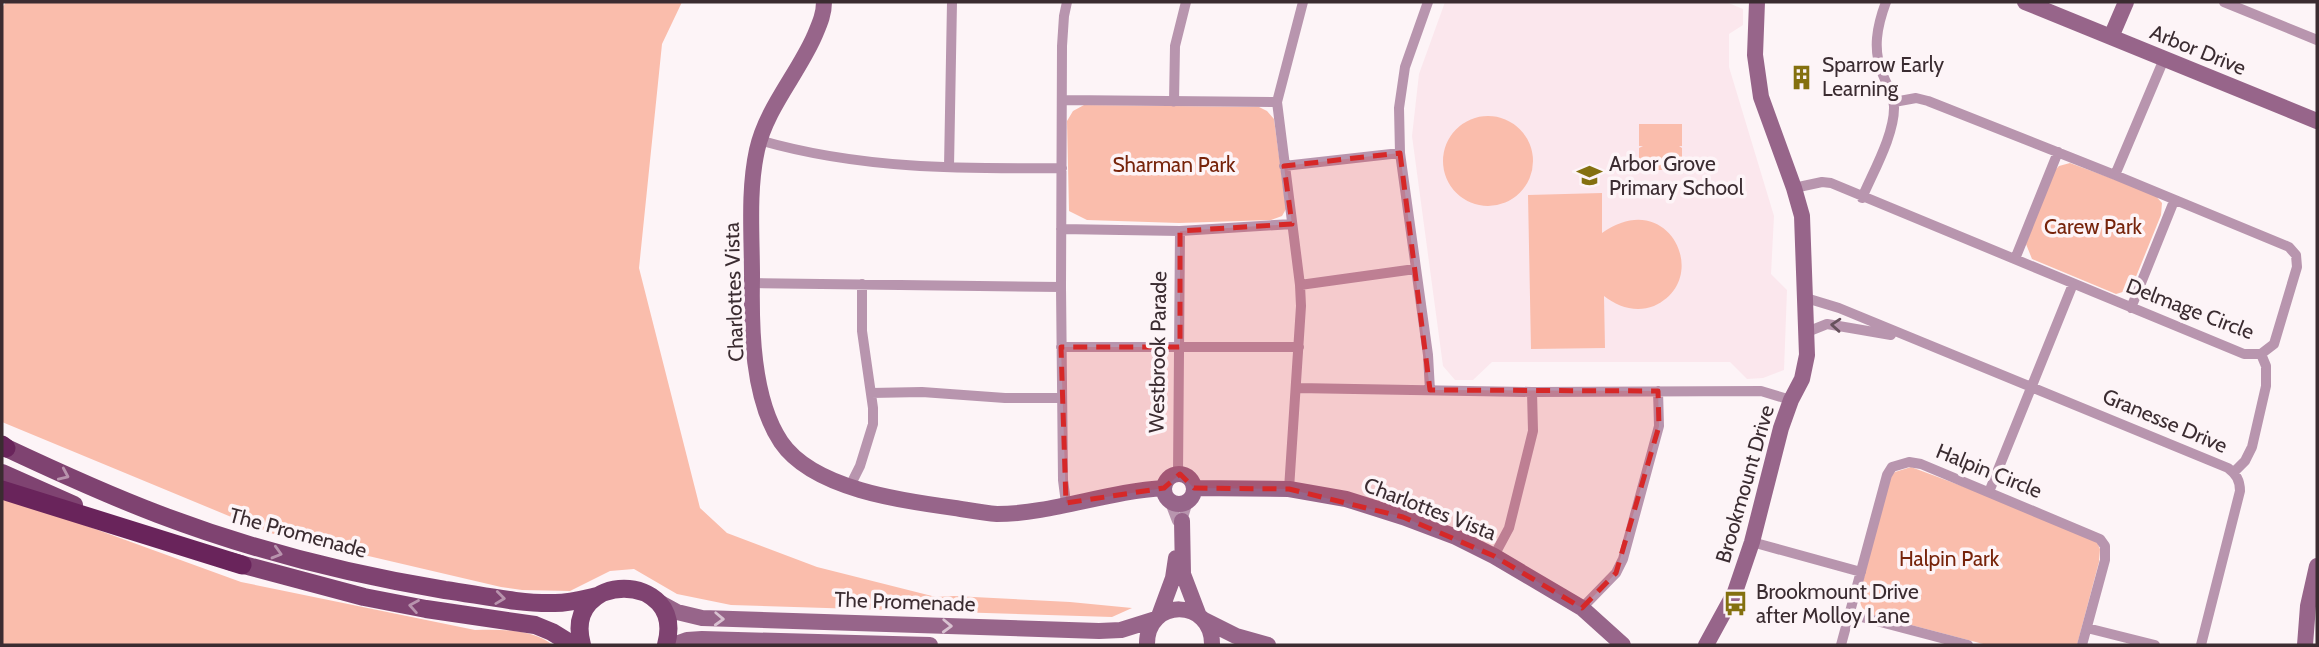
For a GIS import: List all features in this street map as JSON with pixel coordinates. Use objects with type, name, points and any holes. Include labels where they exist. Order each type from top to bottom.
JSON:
[{"type":"highway","points":[[2,490],[242,565]]},
{"type":"main road","name":"The Promenade","points":[[3,446],[159,514],[248,544],[328,566],[419,585],[531,601],[556,603],[597,596],[608,590],[627,587],[645,592],[655,600]]},
{"type":"main road","points":[[2,473],[142,532],[242,565],[364,597],[535,625],[573,645]]},
{"type":"main road","points":[[582,645],[582,616],[597,596]]},
{"type":"main road","points":[[655,600],[667,621],[666,645]]},
{"type":"street","name":"Charlottes Vista","points":[[824,2],[824,13],[807,52],[768,118],[759,140],[752,170],[752,342],[770,422],[781,442],[807,467],[886,498],[996,513],[1034,510],[1135,489],[1166,494]]},
{"type":"street","points":[[949,167],[952,2]]},
{"type":"street","points":[[1066,503],[1063,480],[1061,229],[1063,36],[1067,2]]},
{"type":"street","points":[[1174,102],[1175,46],[1186,2]]},
{"type":"street","points":[[1289,489],[1297,388],[1300,285],[1277,102],[1303,2]]},
{"type":"street","points":[[1428,2],[1406,63],[1401,86],[1399,153],[1430,390]]},
{"type":"street","name":"Brookmount Drive","points":[[1706,645],[1732,599],[1752,542],[1780,428],[1805,368],[1807,355],[1802,216],[1757,76],[1754,41],[1757,2]]},
{"type":"street","points":[[1862,198],[1892,125],[1894,102],[1879,65],[1876,41],[1879,20],[1886,2]]},
{"type":"street","name":"Arbor Drive","points":[[2025,2],[2317,121]]},
{"type":"street","points":[[2111,37],[2126,2]]},
{"type":"street","points":[[2224,2],[2317,40]]},
{"type":"street","points":[[2115,175],[2164,59]]},
{"type":"street","name":"Delmage Circle","points":[[1794,188],[1822,182],[1831,183],[2244,354],[2261,354],[2276,340],[2297,267],[2296,255],[2284,245],[1928,101],[1910,99],[1894,102]]},
{"type":"street","points":[[1063,100],[1277,102]]},
{"type":"street","points":[[759,140],[788,149],[883,164],[1062,168]]},
{"type":"street","points":[[2015,259],[2058,152]]},
{"type":"street","points":[[1284,166],[1399,153]]},
{"type":"street","points":[[2132,308],[2175,201]]},
{"type":"street","points":[[1061,229],[1180,231],[1292,224]]},
{"type":"street","name":"Westbrook Parade","points":[[1178,474],[1180,231]]},
{"type":"street","points":[[1300,285],[1415,269]]},
{"type":"street","points":[[751,283],[1061,287]]},
{"type":"street","points":[[850,486],[860,466],[873,424],[862,331],[862,284]]},
{"type":"street","points":[[1989,492],[2073,284]]},
{"type":"street","name":"Granesse Drive","points":[[1805,298],[1839,308],[2234,472],[2240,484],[2240,491],[2200,645]]},
{"type":"street","name":"Granesse Drive","points":[[1807,332],[1827,324],[1914,340]]},
{"type":"street","points":[[1061,347],[1299,347]]},
{"type":"street","points":[[2234,472],[2245,461],[2252,447],[2266,386],[2266,366],[2261,354]]},
{"type":"street","points":[[1297,388],[1761,391],[1791,400]]},
{"type":"street","points":[[871,393],[922,391],[1005,398],[1062,398]]},
{"type":"street","points":[[1494,556],[1508,528],[1533,431],[1532,391]]},
{"type":"street","points":[[1582,608],[1616,573],[1623,559],[1659,426],[1658,391]]},
{"type":"street","name":"Halpin Circle","points":[[1841,645],[1887,475],[1892,467],[1915,463],[2096,536],[2103,542],[2105,560],[2082,645]]},
{"type":"street","points":[[1147,645],[1148,631],[1158,617],[1174,573],[1180,521],[1191,494],[1188,477],[1178,474],[1168,478],[1166,494],[1180,521],[1183,574],[1200,617],[1210,630],[1212,645]]},
{"type":"street","name":"Charlottes Vista","points":[[1191,494],[1289,489],[1346,499],[1403,517],[1457,537],[1494,556],[1582,608],[1623,645]]},
{"type":"street","points":[[1166,494],[1178,504],[1191,494]]},
{"type":"street","points":[[1752,542],[1861,572]]},
{"type":"street","points":[[2305,645],[2317,566]]},
{"type":"street","name":"The Promenade","points":[[655,600],[677,612],[702,618],[1099,631],[1121,630],[1158,617],[1167,611],[1181,609],[1200,617]]},
{"type":"street","points":[[1850,614],[1960,644]]},
{"type":"street","points":[[1200,617],[1236,636],[1268,645]]},
{"type":"street","points":[[2306,625],[2312,645]]},
{"type":"street","points":[[2087,628],[2155,645]]},
{"type":"street","name":"The Promenade","points":[[673,645],[702,639],[930,645]]},
{"type":"highlighted area","points":[[1400,153],[1430,390],[1658,391],[1659,426],[1616,573],[1582,608],[1494,556],[1403,517],[1289,489],[1194,488],[1180,474],[1164,488],[1066,503],[1061,347],[1180,347],[1180,231],[1292,224],[1284,166]]},
{"type":"shaded area","name":"Arbor Grove Primary School","points":[[1445,2],[1726,2],[1743,9],[1743,25],[1729,34],[1729,67],[1774,216],[1771,274],[1787,290],[1784,370],[1763,378],[1747,379],[1730,362],[1492,362],[1473,380],[1455,380],[1443,366],[1412,136],[1419,74]]},
{"type":"green space","points":[[6,2],[682,2],[662,44],[639,268],[700,508],[727,533],[817,567],[936,597],[1070,602],[1132,608],[1112,617],[731,605],[677,594],[634,569],[610,571],[570,591],[501,587],[270,533],[2,422],[2,8]]},
{"type":"green space","name":"Sharman Park","points":[[1084,105],[1259,107],[1267,111],[1274,119],[1286,209],[1282,216],[1271,220],[1179,223],[1087,220],[1069,211],[1067,121],[1073,111]]},
{"type":"green space","points":[[1488,116],[1505,119],[1520,129],[1530,144],[1533,161],[1530,178],[1520,193],[1505,203],[1488,206],[1471,203],[1456,193],[1446,178],[1443,161],[1446,144],[1456,129],[1471,119]]},
{"type":"green space","points":[[1639,124],[1682,124],[1682,146],[1679,146],[1682,148],[1682,170],[1639,170],[1639,148],[1643,146],[1639,146]]},
{"type":"green space","name":"Carew Park","points":[[2070,163],[2154,194],[2162,203],[2161,215],[2133,284],[2126,291],[2116,294],[2032,259],[2026,244],[2053,172],[2059,166]]},
{"type":"green space","points":[[1602,193],[1602,233],[1626,221],[1647,220],[1663,228],[1675,242],[1681,259],[1680,277],[1671,293],[1647,308],[1627,308],[1604,296],[1605,348],[1531,349],[1528,195]]},
{"type":"green space","name":"Halpin Park","points":[[1911,467],[2097,542],[2100,549],[2099,562],[2077,645],[1987,645],[1866,612],[1861,604],[1860,593],[1889,479],[1895,472]]},
{"type":"green space","points":[[2,498],[32,506],[241,582],[475,630],[525,633],[553,645],[2,645]]},
{"type":"place","name":"Sparrow Early Learning","points":[[1802,77]]},
{"type":"place","name":"Arbor Grove Primary School","points":[[1589,176]]},
{"type":"place","name":"Brookmount Drive after Molloy Lane","points":[[1736,604]]}]
